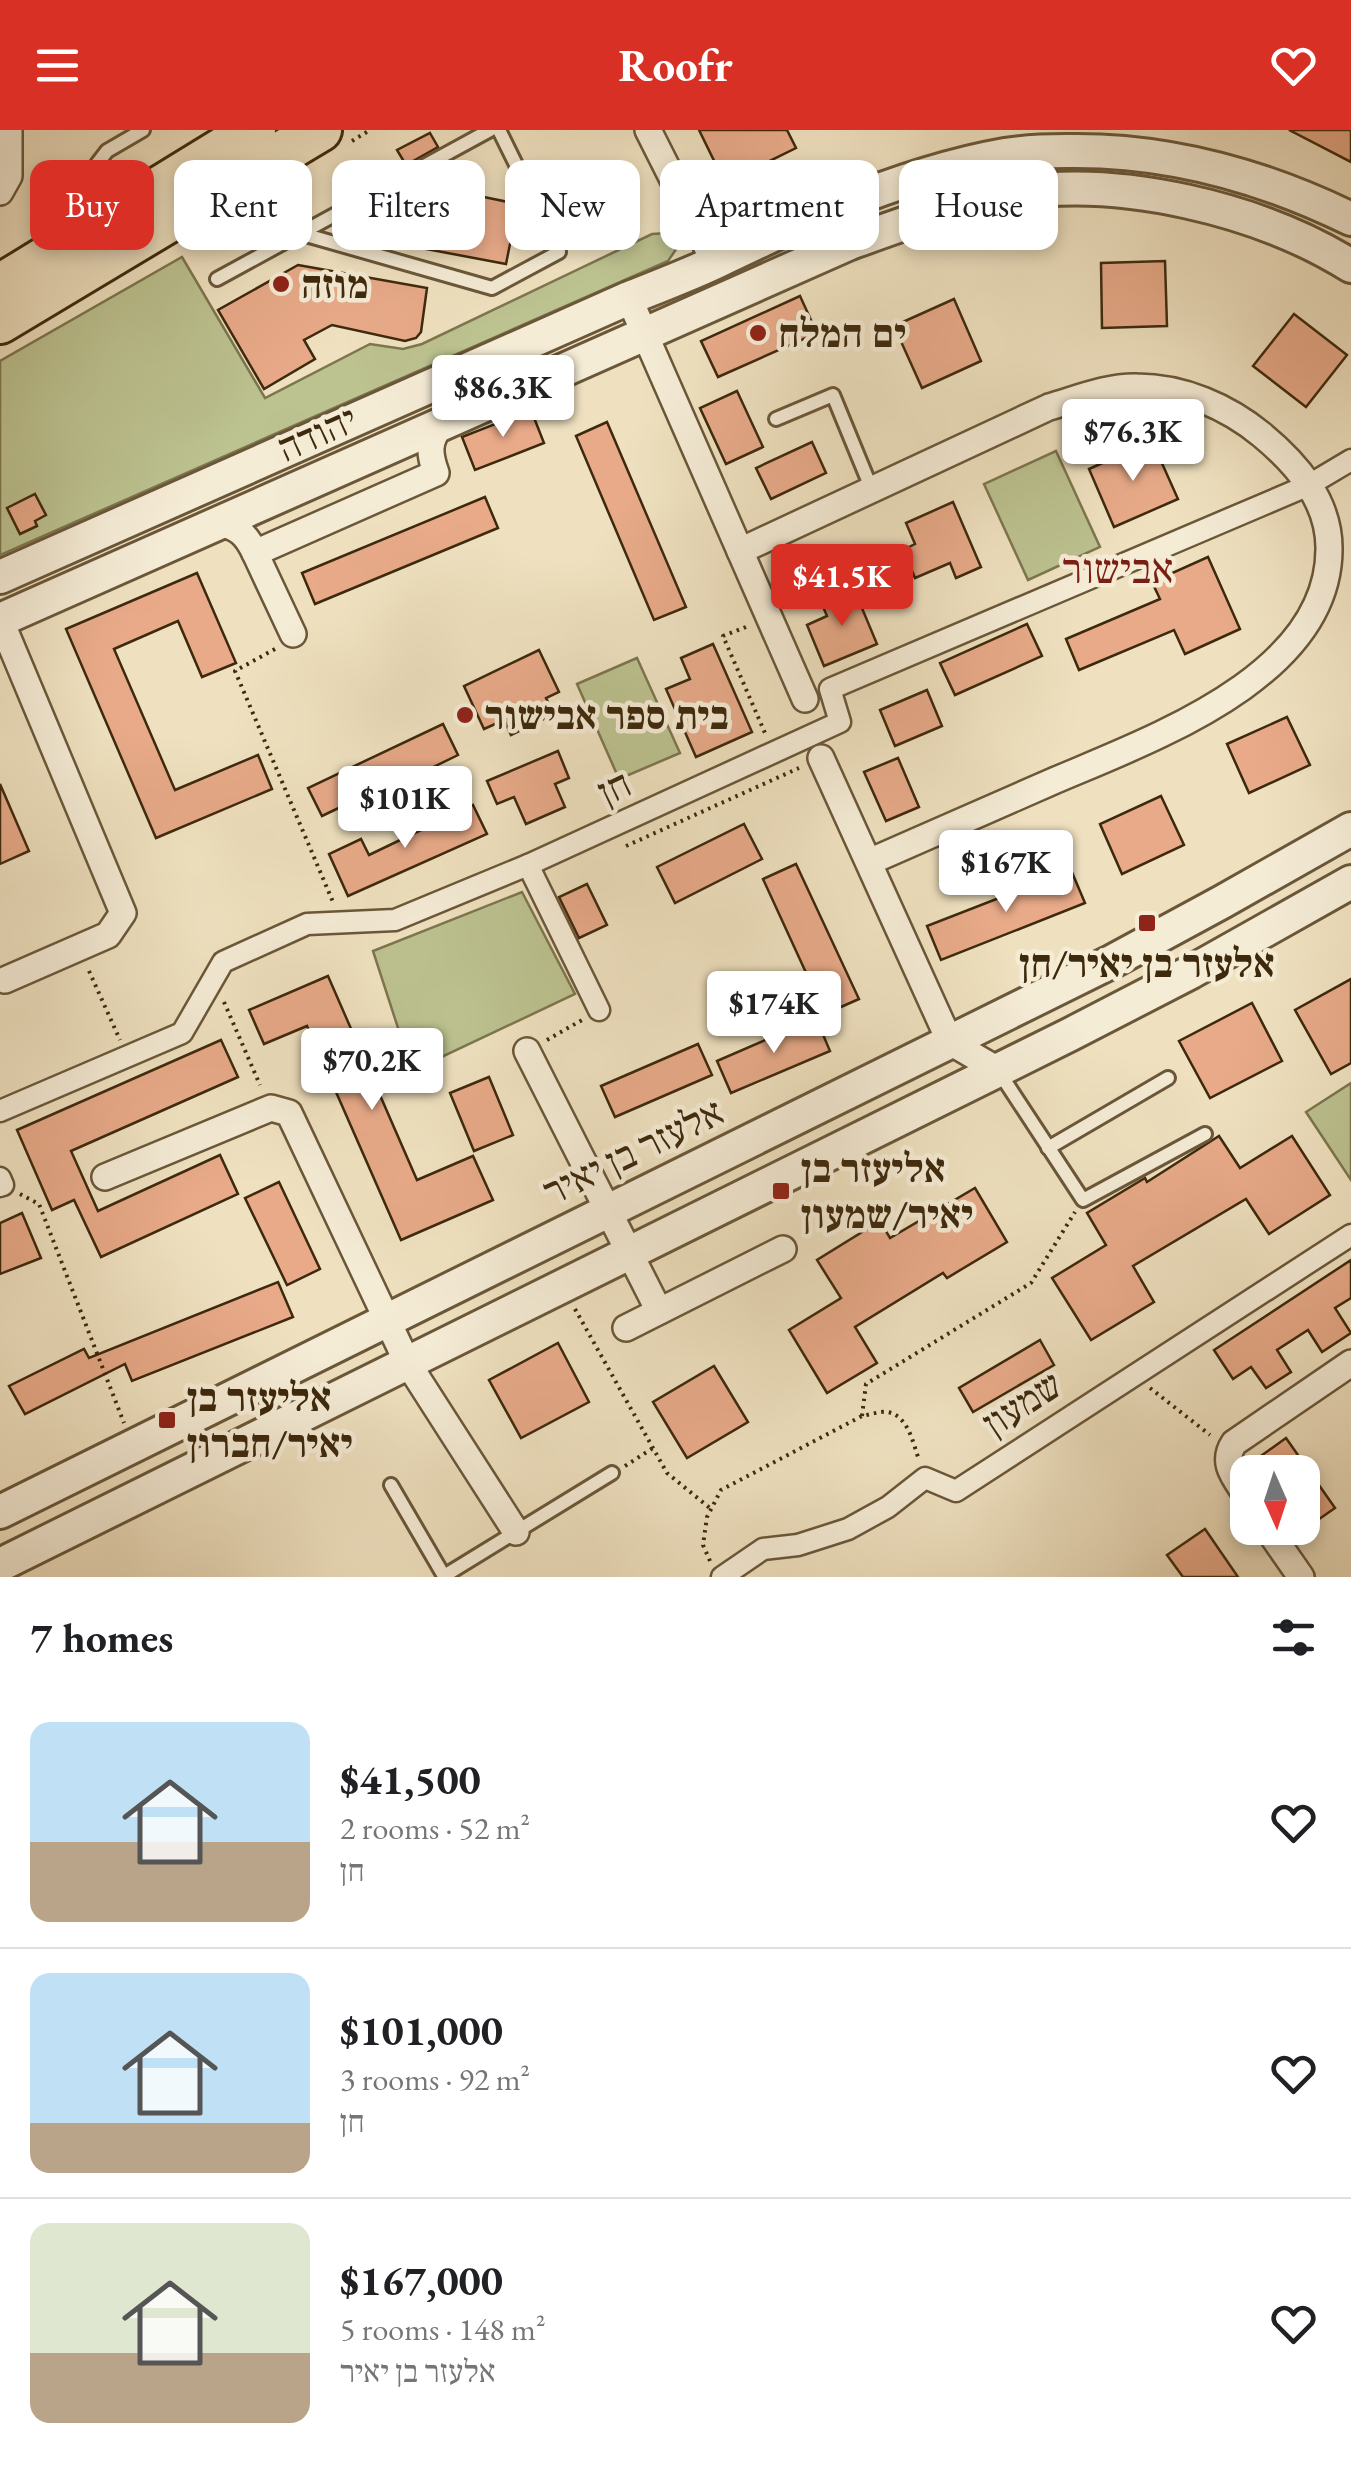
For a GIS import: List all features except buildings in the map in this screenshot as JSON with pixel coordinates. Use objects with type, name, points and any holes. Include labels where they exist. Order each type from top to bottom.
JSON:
[{"type":"highway","points":[[154,192],[254,130]]},
{"type":"highway","points":[[0,322],[320,130]]},
{"type":"highway","points":[[0,286],[60,250]]},
{"type":"street","points":[[0,192],[8,176],[9,130]]},
{"type":"street","points":[[648,130],[716,262]]},
{"type":"street","name":"יהודה","points":[[0,577],[835,207],[921,176],[1008,154],[1134,153],[1198,164],[1276,187],[1351,220]]},
{"type":"street","name":"יהודה","points":[[0,620],[850,243],[932,213],[1014,194],[1130,192],[1190,202],[1262,224],[1351,266]]},
{"type":"street","points":[[629,298],[805,699]]},
{"type":"street","points":[[740,551],[1049,408],[1136,386],[1175,391],[1220,407],[1259,432],[1285,454],[1322,508],[1329,535],[1324,589],[1310,619],[1260,673],[1178,726],[868,862]]},
{"type":"street","points":[[255,553],[436,473],[430,448],[432,436],[441,425]]},
{"type":"street","name":"חן","points":[[0,1111],[182,1033],[223,962],[306,924],[395,920],[528,865],[840,722],[830,688],[1309,484],[1351,460]]},
{"type":"street","points":[[218,523],[235,526],[248,537],[293,634]]},
{"type":"street","points":[[0,620],[123,913],[108,936],[5,980]]},
{"type":"street","points":[[821,758],[950,1042],[998,1070]]},
{"type":"street","name":"אלעזר בן יאיר","points":[[0,1512],[1127,953],[1351,829]]},
{"type":"street","points":[[528,865],[599,1010]]},
{"type":"street","points":[[0,1565],[998,1070],[1191,972],[1351,882]]},
{"type":"street","points":[[528,1051],[659,1311]]},
{"type":"street","points":[[105,1178],[270,1108],[289,1113],[407,1362],[516,1532]]},
{"type":"street","name":"שמעון","points":[[925,1478],[956,1492],[1351,1235]]},
{"type":"street","points":[[626,1328],[783,1249]]},
{"type":"street","points":[[1230,1470],[1227,1460],[1234,1443],[1351,1363]]},
{"type":"street","points":[[716,1569],[763,1549],[798,1545],[848,1530],[925,1478]]},
{"type":"street","points":[[1278,1545],[1300,1577]]},
{"type":"lane","points":[[99,160],[107,151],[143,130]]},
{"type":"lane","points":[[312,226],[490,130]]},
{"type":"lane","points":[[312,237],[492,288],[559,252],[499,130]]},
{"type":"lane","points":[[168,221],[174,219]]},
{"type":"lane","points":[[217,278],[268,250]]},
{"type":"lane","points":[[776,419],[834,395],[872,490]]},
{"type":"lane","points":[[998,1070],[1083,1200],[1205,1134]]},
{"type":"lane","points":[[1048,1148],[1168,1078]]},
{"type":"lane","points":[[391,1485],[444,1576],[612,1473]]},
{"type":"path","points":[[769,617],[724,636],[774,752]]},
{"type":"path","points":[[293,634],[283,645],[236,671],[342,922]]},
{"type":"path","points":[[78,948],[128,1056]]},
{"type":"path","points":[[213,979],[270,1108]]},
{"type":"path","points":[[528,1051],[599,1010]]},
{"type":"path","points":[[1,1183],[39,1204],[133,1446]]},
{"type":"path","points":[[862,1416],[866,1384],[1031,1283],[1083,1200]]},
{"type":"path","points":[[562,1286],[667,1473],[711,1510]]},
{"type":"path","points":[[1134,1376],[1230,1450]]},
{"type":"path","points":[[716,1569],[704,1544],[708,1517],[721,1490],[862,1416],[887,1412],[901,1418],[925,1478]]},
{"type":"path","points":[[612,1473],[653,1448]]},
{"type":"green space","points":[[660,234],[660,250],[676,250],[668,261],[0,555],[0,361],[182,257],[265,398],[370,344],[403,349],[422,344],[619,250],[640,250],[640,240]]},
{"type":"green space","points":[[1056,451],[1100,547],[1028,580],[984,484]]},
{"type":"green space","points":[[637,658],[680,753],[619,779],[577,684]]},
{"type":"green space","points":[[522,892],[575,994],[412,1071],[373,951]]},
{"type":"green space","points":[[1351,1083],[1351,1180],[1306,1112]]},
{"type":"place","name":"מוזה","points":[[281,284]]},
{"type":"place","name":"ים המלח","points":[[758,333]]},
{"type":"place","name":"בית ספר אבישור","points":[[465,715]]},
{"type":"place","name":"אלעזר בן יאיר/חן","points":[[1147,923]]},
{"type":"place","name":"אליעזר בן יאיר/שמעון","points":[[781,1191]]},
{"type":"place","name":"אליעזר בן יאיר/חברון","points":[[167,1420]]},
{"type":"district","name":"אבישור","points":[[1118,568]]}]
